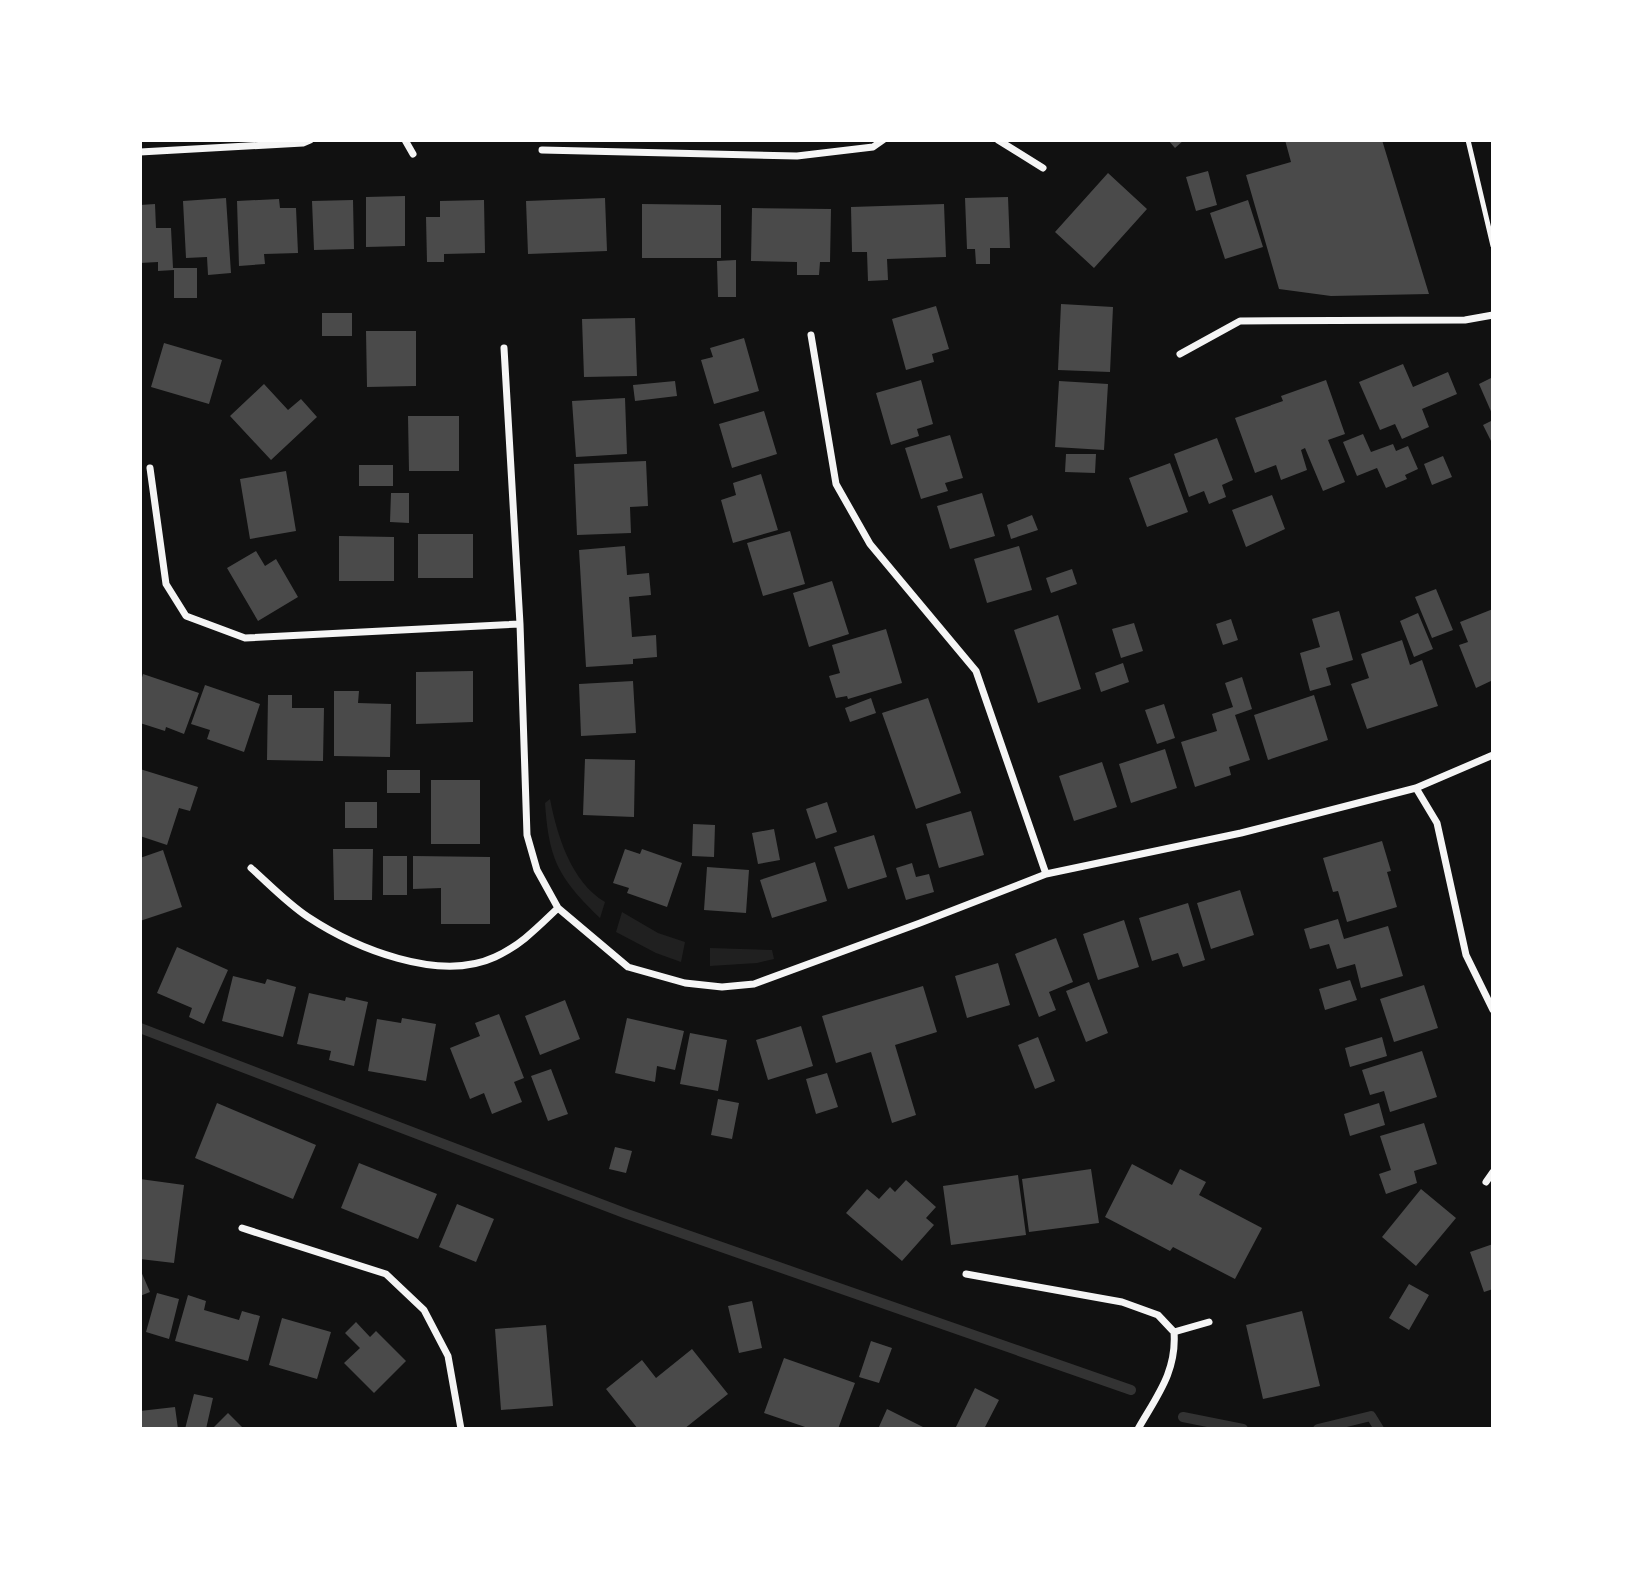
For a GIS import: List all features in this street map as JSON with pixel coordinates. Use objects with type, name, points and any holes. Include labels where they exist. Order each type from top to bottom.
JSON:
[{"type":"street","points":[[140,152],[303,143],[310,140]]},
{"type":"street","points":[[405,140],[413,154]]},
{"type":"street","points":[[542,150],[797,156],[873,147],[883,140]]},
{"type":"street","points":[[998,140],[1043,168]]},
{"type":"street","points":[[1180,354],[1240,321],[1465,320],[1493,315]]},
{"type":"street","points":[[811,335],[836,484],[870,544],[976,671],[1046,874]]},
{"type":"street","points":[[504,348],[520,624],[527,835],[537,870],[558,908],[628,967],[685,983],[722,986],[754,984],[1046,874],[1241,833],[1416,788],[1493,755]]},
{"type":"street","points":[[150,468],[166,584],[186,616],[245,638],[520,624]]},
{"type":"street","points":[[1416,788],[1437,823],[1466,955],[1493,1010]]},
{"type":"street","points":[[251,868],[306,915],[356,944],[413,962],[456,967],[494,958],[527,938],[558,908]]},
{"type":"street","points":[[1486,1182],[1493,1172]]},
{"type":"street","points":[[242,1228],[386,1274],[424,1310],[447,1356],[461,1429]]},
{"type":"street","points":[[965,1274],[1122,1302],[1158,1315],[1174,1332],[1174,1352],[1158,1399],[1138,1429]]},
{"type":"street","points":[[1174,1332],[1209,1322]]},
{"type":"lane","points":[[1468,140],[1493,246]]},
{"type":"shaded area","points":[[550,799],[567,856],[583,883],[605,902],[600,918],[566,879],[553,854],[545,803]]},
{"type":"shaded area","points":[[622,912],[658,933],[685,942],[681,962],[656,953],[616,932]]},
{"type":"shaded area","points":[[710,948],[772,950],[774,959],[757,963],[710,966]]},
{"type":"building","points":[[1168,140],[1184,140],[1175,148]]},
{"type":"building","points":[[1285,140],[1382,140],[1429,294],[1331,296],[1279,289],[1246,175],[1291,162]]},
{"type":"building","points":[[1208,171],[1217,205],[1196,211],[1186,177]]},
{"type":"building","points":[[1108,173],[1147,209],[1094,268],[1055,232]]},
{"type":"building","points":[[405,196],[405,246],[366,247],[366,197]]},
{"type":"building","points":[[1008,197],[1010,248],[990,248],[990,264],[976,264],[975,249],[967,249],[965,198]]},
{"type":"building","points":[[226,198],[231,273],[208,275],[207,257],[186,258],[183,201]]},
{"type":"building","points":[[605,198],[607,251],[528,254],[526,201]]},
{"type":"building","points":[[279,199],[280,208],[296,208],[298,253],[264,254],[265,264],[239,266],[237,201]]},
{"type":"building","points":[[353,200],[354,249],[314,250],[312,201]]},
{"type":"building","points":[[484,200],[485,253],[444,254],[444,262],[427,262],[426,217],[440,217],[440,201]]},
{"type":"building","points":[[1248,200],[1263,247],[1225,259],[1210,213]]},
{"type":"building","points":[[155,204],[156,228],[171,228],[173,268],[197,268],[197,298],[174,298],[174,270],[158,271],[158,262],[140,263],[140,205]]},
{"type":"building","points":[[642,204],[721,205],[721,258],[642,258]]},
{"type":"building","points":[[944,204],[946,257],[887,259],[888,280],[868,281],[867,252],[852,252],[851,207]]},
{"type":"building","points":[[752,208],[831,209],[830,262],[820,262],[819,275],[797,275],[797,262],[751,261]]},
{"type":"building","points":[[736,260],[736,297],[718,297],[717,261]]},
{"type":"building","points":[[1061,304],[1113,307],[1110,372],[1058,370]]},
{"type":"building","points":[[936,306],[949,349],[932,354],[934,362],[906,370],[892,319]]},
{"type":"building","points":[[322,313],[352,313],[352,336],[322,336]]},
{"type":"building","points":[[635,318],[637,376],[584,377],[582,319]]},
{"type":"building","points":[[366,331],[416,331],[416,386],[367,387]]},
{"type":"building","points":[[744,338],[759,391],[714,404],[701,360],[713,357],[710,348]]},
{"type":"building","points":[[164,343],[222,360],[209,404],[151,387]]},
{"type":"building","points":[[1403,364],[1413,387],[1448,372],[1457,394],[1422,409],[1429,427],[1402,439],[1395,424],[1380,430],[1359,382]]},
{"type":"building","points":[[1493,377],[1493,416],[1479,384]]},
{"type":"building","points":[[921,380],[933,424],[917,429],[919,436],[891,445],[876,393]]},
{"type":"building","points":[[1326,380],[1345,434],[1328,440],[1345,482],[1323,491],[1305,448],[1301,450],[1307,470],[1281,480],[1276,465],[1255,473],[1235,418],[1283,401],[1281,396]]},
{"type":"building","points":[[675,381],[677,396],[635,401],[633,385]]},
{"type":"building","points":[[1059,381],[1108,384],[1104,450],[1055,447]]},
{"type":"building","points":[[264,384],[288,410],[301,399],[317,417],[271,460],[230,416]]},
{"type":"building","points":[[625,398],[627,454],[576,457],[572,401]]},
{"type":"building","points":[[764,411],[777,454],[732,468],[719,424]]},
{"type":"building","points":[[408,416],[459,416],[459,471],[409,471]]},
{"type":"building","points":[[1493,420],[1493,445],[1483,425]]},
{"type":"building","points":[[1363,434],[1371,452],[1393,444],[1396,451],[1408,446],[1418,469],[1405,475],[1407,479],[1386,488],[1377,468],[1357,476],[1343,442]]},
{"type":"building","points":[[950,435],[963,478],[945,483],[948,491],[921,499],[905,448]]},
{"type":"building","points":[[1217,438],[1233,480],[1222,485],[1226,497],[1209,504],[1204,491],[1189,497],[1174,454]]},
{"type":"building","points":[[1066,454],[1096,454],[1095,473],[1065,472]]},
{"type":"building","points":[[1443,456],[1452,477],[1432,485],[1424,464]]},
{"type":"building","points":[[646,461],[648,506],[630,507],[631,533],[577,535],[574,464]]},
{"type":"building","points":[[1170,463],[1188,512],[1147,527],[1129,478]]},
{"type":"building","points":[[359,465],[393,465],[393,486],[359,486]]},
{"type":"building","points":[[286,471],[296,531],[250,539],[240,479]]},
{"type":"building","points":[[761,474],[778,530],[733,543],[721,500],[736,495],[733,483]]},
{"type":"building","points":[[391,493],[409,493],[409,523],[390,522]]},
{"type":"building","points":[[982,493],[995,536],[950,549],[937,506]]},
{"type":"building","points":[[1272,495],[1285,529],[1246,547],[1232,510]]},
{"type":"building","points":[[1032,515],[1038,530],[1011,539],[1007,525]]},
{"type":"building","points":[[790,531],[805,584],[763,596],[747,543]]},
{"type":"building","points":[[418,534],[473,534],[473,578],[418,578]]},
{"type":"building","points":[[339,536],[394,537],[394,581],[339,581]]},
{"type":"building","points":[[625,546],[627,575],[649,573],[651,595],[629,597],[632,637],[656,635],[657,657],[633,659],[633,664],[586,667],[579,550]]},
{"type":"building","points":[[1019,546],[1032,590],[987,603],[974,559]]},
{"type":"building","points":[[256,551],[265,566],[276,559],[298,597],[258,621],[227,568]]},
{"type":"building","points":[[1072,569],[1077,584],[1051,593],[1046,578]]},
{"type":"building","points":[[832,581],[849,634],[809,647],[793,593]]},
{"type":"building","points":[[1436,589],[1453,630],[1432,638],[1415,597]]},
{"type":"building","points":[[1493,609],[1493,680],[1476,688],[1459,645],[1468,642],[1460,622]]},
{"type":"building","points":[[1339,611],[1353,660],[1326,668],[1331,685],[1310,691],[1300,653],[1320,647],[1312,619]]},
{"type":"building","points":[[1418,613],[1433,649],[1414,657],[1400,621]]},
{"type":"building","points":[[1058,615],[1081,689],[1038,703],[1014,630]]},
{"type":"building","points":[[1231,619],[1238,640],[1223,645],[1216,624]]},
{"type":"building","points":[[1134,623],[1143,651],[1121,658],[1112,629]]},
{"type":"building","points":[[886,629],[902,683],[848,699],[847,696],[836,698],[829,676],[840,673],[832,645]]},
{"type":"building","points":[[1402,640],[1410,665],[1422,660],[1438,706],[1367,729],[1351,684],[1369,678],[1361,654]]},
{"type":"building","points":[[1123,663],[1129,682],[1101,692],[1095,673]]},
{"type":"building","points":[[473,671],[473,722],[416,724],[416,672]]},
{"type":"building","points":[[143,674],[199,693],[184,734],[166,727],[165,731],[140,723],[140,684]]},
{"type":"building","points":[[1242,677],[1252,709],[1235,715],[1250,760],[1229,767],[1231,775],[1195,787],[1181,742],[1217,731],[1212,714],[1233,707],[1225,683]]},
{"type":"building","points":[[633,681],[636,733],[581,736],[579,684]]},
{"type":"building","points":[[205,685],[260,704],[244,752],[207,739],[210,730],[191,724]]},
{"type":"building","points":[[334,691],[359,691],[358,703],[391,704],[390,757],[334,756]]},
{"type":"building","points":[[268,695],[292,695],[292,708],[324,708],[323,761],[267,760]]},
{"type":"building","points":[[1314,695],[1328,740],[1268,760],[1254,715]]},
{"type":"building","points":[[871,698],[876,713],[850,722],[845,708]]},
{"type":"building","points":[[928,698],[961,793],[916,809],[882,713]]},
{"type":"building","points":[[1164,704],[1175,738],[1157,744],[1145,710]]},
{"type":"building","points":[[1165,749],[1177,788],[1131,803],[1119,764]]},
{"type":"building","points":[[585,759],[635,760],[634,817],[583,815]]},
{"type":"building","points":[[1102,762],[1117,807],[1074,821],[1059,776]]},
{"type":"building","points":[[140,769],[198,787],[190,811],[179,808],[167,845],[140,836]]},
{"type":"building","points":[[387,770],[420,770],[420,793],[387,793]]},
{"type":"building","points":[[431,780],[480,780],[480,844],[431,844]]},
{"type":"building","points":[[345,802],[377,802],[377,828],[345,828]]},
{"type":"building","points":[[827,802],[837,832],[816,839],[806,809]]},
{"type":"building","points":[[971,811],[984,855],[939,868],[926,824]]},
{"type":"building","points":[[693,824],[715,825],[714,857],[692,856]]},
{"type":"building","points":[[774,829],[780,860],[758,864],[752,833]]},
{"type":"building","points":[[874,835],[887,877],[848,889],[834,847]]},
{"type":"building","points":[[1382,841],[1391,871],[1387,872],[1397,907],[1347,922],[1338,891],[1333,892],[1323,858]]},
{"type":"building","points":[[333,849],[373,849],[372,900],[334,900]]},
{"type":"building","points":[[625,849],[640,854],[642,849],[682,863],[667,907],[627,893],[629,888],[613,883]]},
{"type":"building","points":[[163,850],[182,907],[140,921],[140,858]]},
{"type":"building","points":[[383,856],[407,856],[407,895],[383,895]]},
{"type":"building","points":[[413,856],[490,857],[490,924],[441,924],[441,888],[413,889]]},
{"type":"building","points":[[815,862],[827,901],[772,918],[760,880]]},
{"type":"building","points":[[912,863],[916,877],[929,874],[934,892],[906,900],[896,868]]},
{"type":"building","points":[[707,867],[749,870],[746,913],[704,910]]},
{"type":"building","points":[[1240,890],[1254,935],[1211,949],[1197,903]]},
{"type":"building","points":[[1188,903],[1205,960],[1183,967],[1178,953],[1152,961],[1139,918]]},
{"type":"building","points":[[1338,919],[1344,939],[1388,926],[1403,976],[1361,988],[1355,964],[1337,969],[1329,944],[1310,949],[1304,929]]},
{"type":"building","points":[[1124,920],[1139,967],[1098,980],[1083,934]]},
{"type":"building","points":[[1056,938],[1073,982],[1049,992],[1056,1010],[1039,1017],[1015,954]]},
{"type":"building","points":[[177,947],[228,970],[204,1024],[189,1017],[192,1008],[157,993]]},
{"type":"building","points":[[998,963],[1010,1005],[967,1018],[955,976]]},
{"type":"building","points":[[233,976],[265,984],[267,979],[296,987],[283,1037],[222,1021]]},
{"type":"building","points":[[1350,980],[1357,1000],[1325,1010],[1319,989]]},
{"type":"building","points":[[1089,982],[1108,1033],[1086,1042],[1066,991]]},
{"type":"building","points":[[1424,985],[1438,1028],[1394,1042],[1380,999]]},
{"type":"building","points":[[923,986],[937,1032],[895,1045],[916,1115],[892,1123],[871,1052],[836,1063],[822,1016]]},
{"type":"building","points":[[309,993],[345,1001],[346,997],[368,1002],[354,1066],[329,1060],[331,1051],[297,1044]]},
{"type":"building","points":[[565,1000],[580,1039],[540,1055],[525,1016]]},
{"type":"building","points":[[499,1014],[524,1078],[514,1082],[522,1102],[492,1114],[484,1093],[470,1099],[450,1048],[480,1036],[475,1023]]},
{"type":"building","points":[[402,1018],[436,1024],[426,1081],[368,1071],[377,1019],[401,1023]]},
{"type":"building","points":[[627,1018],[684,1031],[675,1070],[657,1066],[655,1082],[615,1073]]},
{"type":"building","points":[[801,1026],[813,1066],[768,1080],[756,1040]]},
{"type":"building","points":[[690,1033],[727,1040],[718,1091],[680,1084]]},
{"type":"building","points":[[1038,1037],[1055,1081],[1035,1089],[1018,1045]]},
{"type":"building","points":[[1382,1037],[1387,1056],[1350,1067],[1345,1048]]},
{"type":"building","points":[[1422,1051],[1437,1097],[1390,1112],[1384,1091],[1370,1095],[1362,1070]]},
{"type":"building","points":[[551,1069],[568,1114],[548,1121],[531,1076]]},
{"type":"building","points":[[827,1073],[838,1107],[816,1114],[806,1079]]},
{"type":"building","points":[[718,1099],[739,1103],[732,1139],[711,1135]]},
{"type":"building","points":[[217,1103],[316,1145],[293,1199],[195,1158]]},
{"type":"building","points":[[1379,1103],[1385,1125],[1350,1136],[1344,1114]]},
{"type":"building","points":[[1424,1123],[1437,1164],[1414,1171],[1417,1183],[1386,1194],[1379,1174],[1391,1170],[1380,1136]]},
{"type":"building","points":[[615,1147],[632,1151],[626,1173],[609,1169]]},
{"type":"building","points":[[359,1163],[437,1194],[418,1239],[341,1208]]},
{"type":"building","points":[[1132,1164],[1172,1185],[1180,1169],[1206,1182],[1199,1195],[1262,1228],[1235,1279],[1173,1247],[1170,1251],[1105,1217]]},
{"type":"building","points":[[1091,1169],[1099,1223],[1029,1232],[1022,1179]]},
{"type":"building","points":[[1018,1175],[1026,1235],[951,1245],[943,1186]]},
{"type":"building","points":[[140,1179],[184,1185],[174,1263],[140,1259]]},
{"type":"building","points":[[906,1180],[936,1207],[926,1218],[934,1225],[902,1261],[846,1213],[867,1189],[879,1199],[890,1187],[895,1192]]},
{"type":"building","points":[[1421,1189],[1456,1218],[1416,1266],[1382,1237]]},
{"type":"building","points":[[457,1204],[494,1219],[476,1262],[439,1247]]},
{"type":"building","points":[[1493,1244],[1493,1289],[1484,1292],[1470,1252]]},
{"type":"building","points":[[140,1269],[150,1292],[140,1296]]},
{"type":"building","points":[[1409,1284],[1429,1295],[1409,1330],[1389,1318]]},
{"type":"building","points":[[157,1293],[179,1299],[169,1339],[146,1332]]},
{"type":"building","points":[[188,1295],[206,1301],[204,1310],[239,1320],[242,1311],[260,1316],[248,1361],[175,1341]]},
{"type":"building","points":[[752,1301],[762,1348],[739,1353],[728,1306]]},
{"type":"building","points":[[1302,1311],[1320,1386],[1263,1399],[1246,1325]]},
{"type":"building","points":[[282,1318],[331,1332],[317,1379],[269,1365]]},
{"type":"building","points":[[356,1322],[370,1337],[376,1331],[406,1361],[374,1393],[344,1363],[360,1348],[345,1333]]},
{"type":"building","points":[[546,1325],[553,1406],[501,1410],[495,1329]]},
{"type":"building","points":[[871,1341],[892,1348],[879,1383],[859,1377]]},
{"type":"building","points":[[692,1349],[728,1394],[684,1429],[638,1429],[606,1389],[642,1360],[656,1378]]},
{"type":"building","points":[[784,1358],[855,1383],[838,1429],[811,1429],[764,1413]]},
{"type":"building","points":[[975,1388],[999,1400],[984,1429],[955,1429]]},
{"type":"building","points":[[194,1394],[213,1398],[206,1429],[185,1429]]},
{"type":"building","points":[[175,1407],[178,1429],[140,1429],[140,1411]]},
{"type":"building","points":[[887,1409],[927,1429],[878,1429]]},
{"type":"building","points":[[228,1413],[244,1429],[212,1429]]},
{"type":"waterway","points":[[140,1028],[627,1214],[1131,1390]]},
{"type":"waterway","points":[[1318,1429],[1371,1416],[1379,1429]]},
{"type":"waterway","points":[[1183,1417],[1243,1429]]}]
